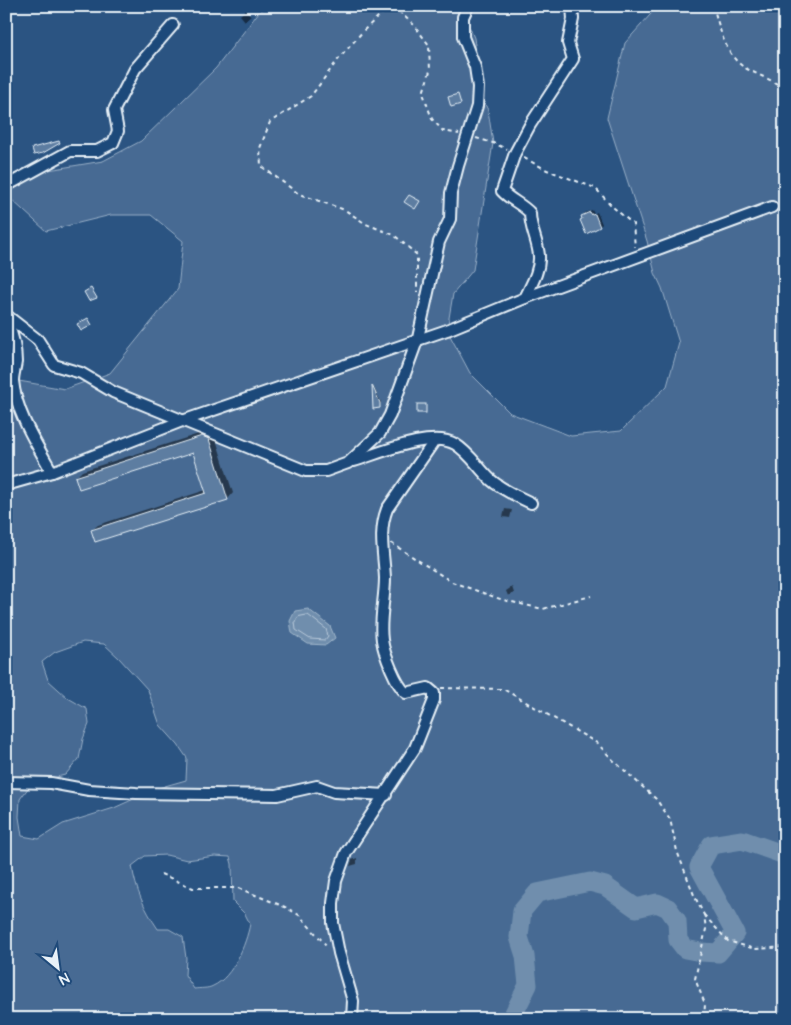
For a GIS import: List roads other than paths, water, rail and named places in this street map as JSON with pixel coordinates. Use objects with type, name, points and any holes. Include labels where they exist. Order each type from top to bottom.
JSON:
[{"type":"street","points":[[348,463],[380,432],[390,416],[418,338],[439,242],[450,219],[453,184],[477,106],[478,87],[475,67],[463,37],[463,17],[468,6]]},
{"type":"street","points":[[525,298],[537,272],[539,257],[531,227],[530,213],[502,191],[515,153],[530,125],[573,58],[568,43],[573,19],[572,6]]},
{"type":"street","points":[[6,186],[70,152],[97,151],[113,142],[118,131],[114,110],[134,69],[173,25]]},
{"type":"street","points":[[6,485],[52,472],[182,422],[418,338],[447,330],[525,298],[772,207]]},
{"type":"street","points":[[6,316],[38,340],[54,365],[81,373],[113,392],[182,422],[306,471],[326,471],[395,447],[435,440],[453,443],[468,455],[491,480],[510,493],[531,503]]},
{"type":"street","points":[[6,316],[13,334],[16,362],[13,380],[17,402],[31,436],[52,472]]},
{"type":"street","points":[[352,1019],[353,1001],[339,953],[333,923],[336,881],[346,853],[415,748],[434,700],[434,693],[428,688],[406,692],[402,690],[388,662],[382,640],[385,579],[382,536],[383,519],[387,509],[435,440]]},
{"type":"street","points":[[6,782],[51,783],[90,790],[136,793],[277,795],[317,786],[334,792],[386,794]]},
{"type":"water","points":[[308,609],[330,626],[335,638],[326,645],[308,644],[292,633],[290,621],[295,611]]},
{"type":"waterway","points":[[511,1019],[528,985],[525,956],[519,937],[522,911],[537,893],[590,882],[605,886],[636,908],[657,903],[668,908],[677,921],[678,940],[685,949],[718,953],[735,933],[699,867],[711,845],[742,840],[785,855]]}]
